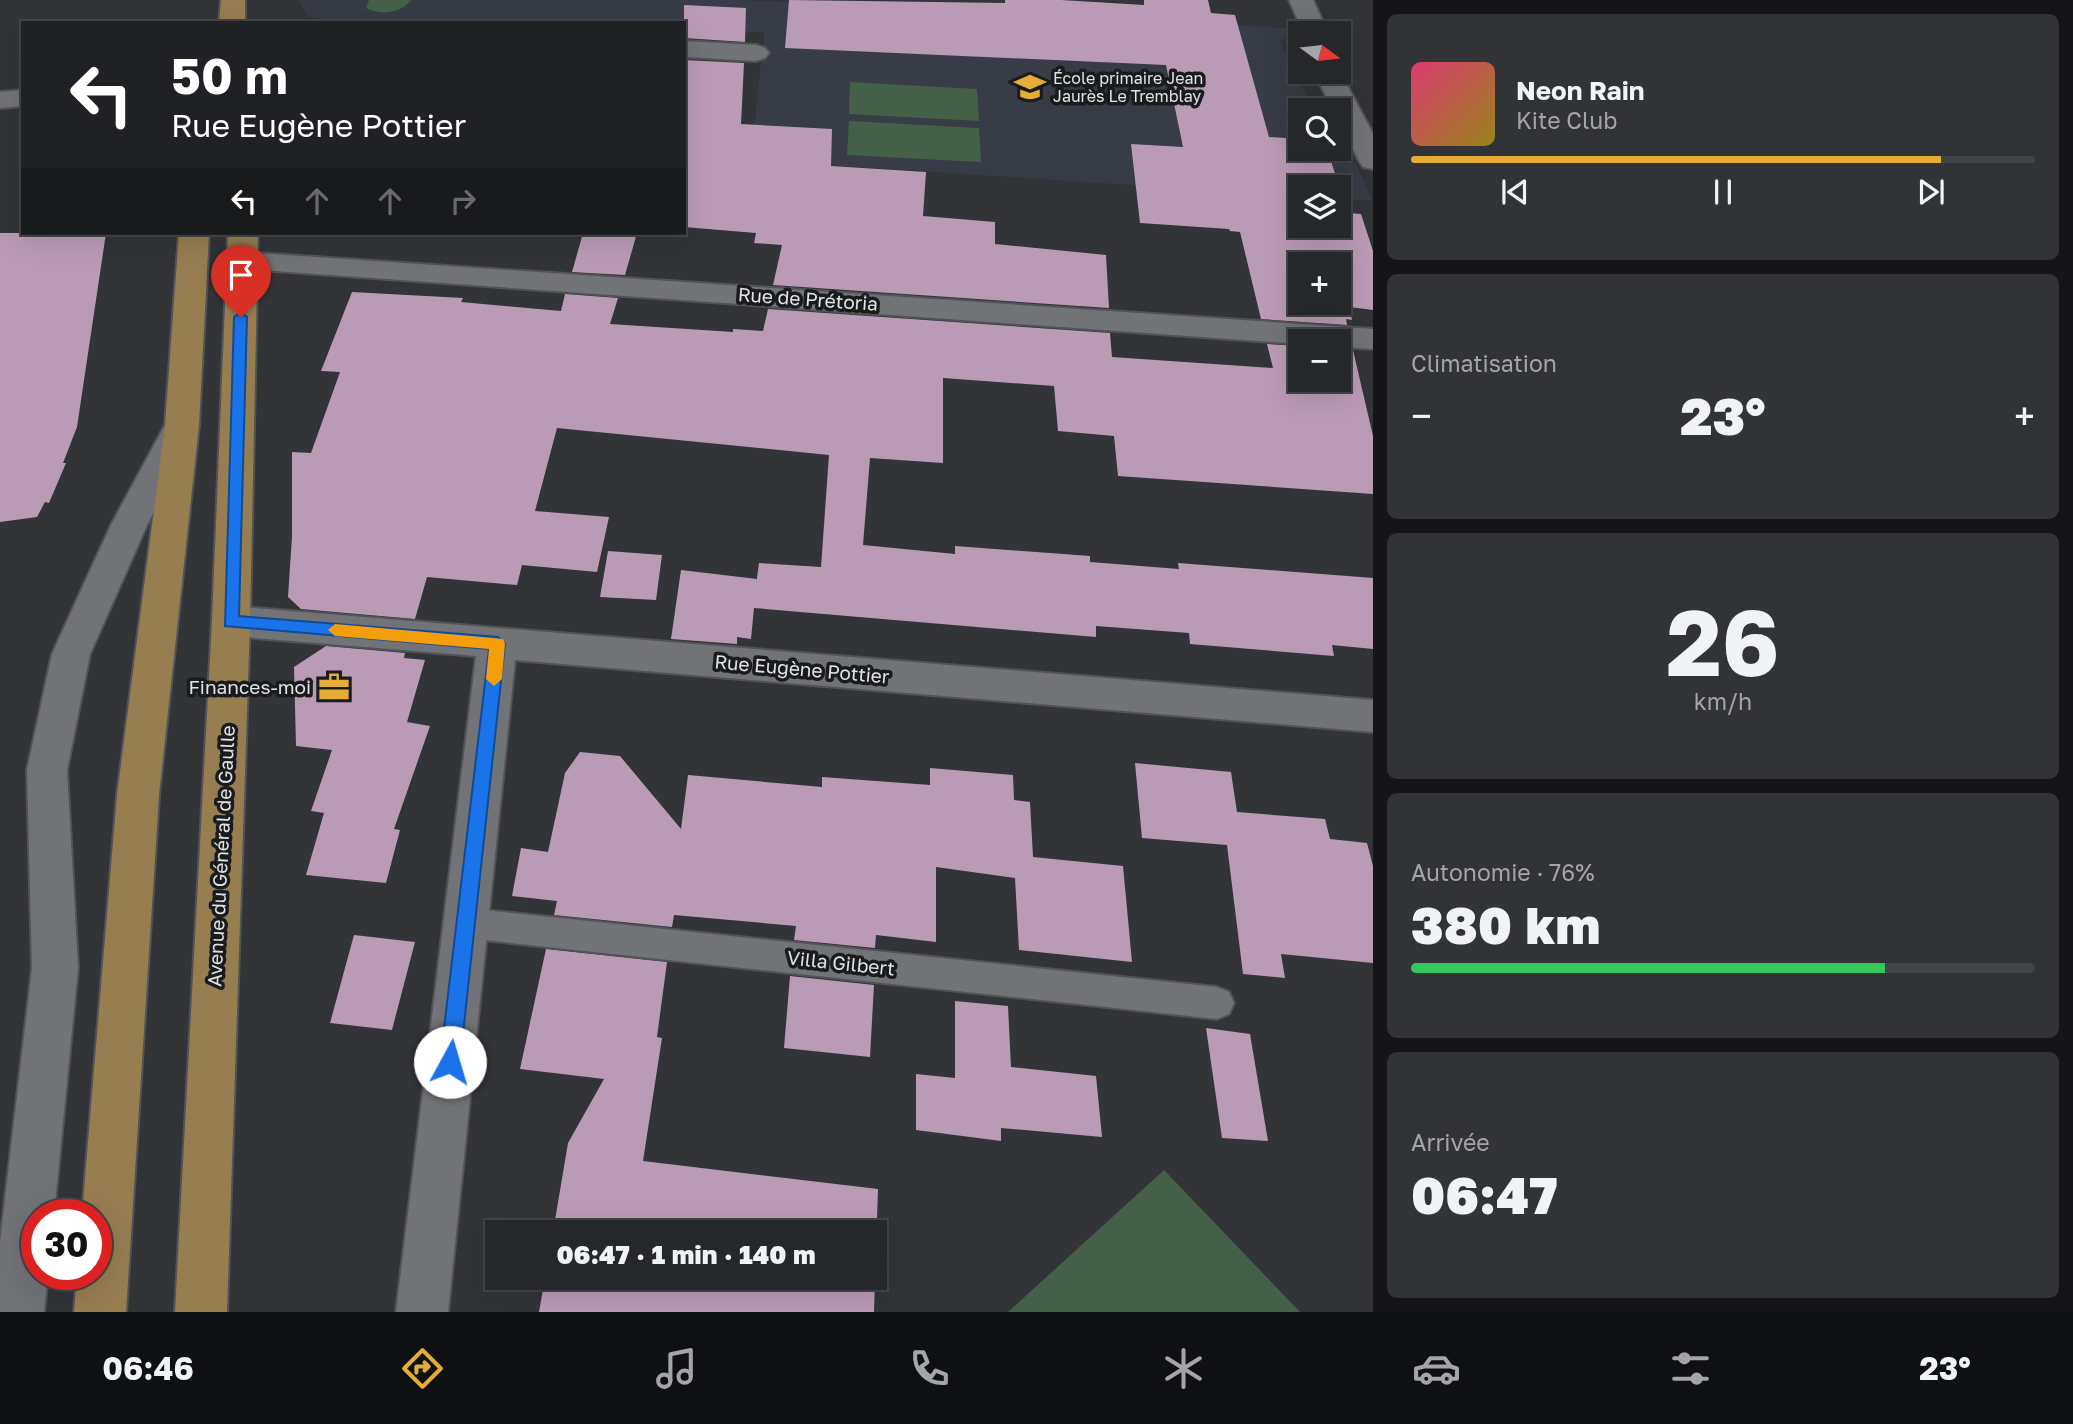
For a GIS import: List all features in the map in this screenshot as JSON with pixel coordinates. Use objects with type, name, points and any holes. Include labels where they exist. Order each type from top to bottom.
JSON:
[{"type":"main road","points":[[232,21],[233,0]]},
{"type":"main road","points":[[100,1312],[138,795],[182,425],[194,235]]},
{"type":"main road","name":"Avenue du Général de Gaulle","points":[[201,1312],[231,621],[243,247]]},
{"type":"street","points":[[1301,0],[1311,21]]},
{"type":"street","points":[[686,49],[756,53]]},
{"type":"street","points":[[1333,84],[1373,161]]},
{"type":"street","points":[[0,100],[21,97]]},
{"type":"street","name":"Rue de Prétoria","points":[[243,247],[1373,339]]},
{"type":"street","points":[[18,1312],[55,968],[47,770],[71,654],[129,525],[182,425]]},
{"type":"street","name":"Rue Eugène Pottier","points":[[231,621],[1373,716]]},
{"type":"street","points":[[422,1312],[498,644]]},
{"type":"lane","name":"Villa Gilbert","points":[[465,923],[1217,1003]]},
{"type":"shaded area","name":"École primaire Jean Jaurès Le Tremblay","points":[[299,0],[742,0],[1288,28],[1288,38],[1280,41],[1288,58],[1288,84],[1301,84],[1307,98],[1288,98],[1288,161],[1350,161],[1356,165],[1373,201],[1351,200],[1351,175],[1288,175],[1288,195],[751,160],[764,32],[733,32],[686,23],[686,21],[319,19],[307,16]]},
{"type":"green space","points":[[369,0],[411,0],[402,8],[384,12],[366,8]]},
{"type":"green space","points":[[850,82],[977,89],[979,121],[849,114]]},
{"type":"green space","points":[[849,121],[979,128],[981,162],[847,155]]},
{"type":"green space","points":[[1164,1170],[1300,1312],[1008,1312]]},
{"type":"building","points":[[789,0],[1005,3],[1005,0],[1061,0],[1144,5],[1144,0],[1208,0],[1211,13],[1235,15],[1269,137],[1288,138],[1288,161],[1331,161],[1336,175],[1288,175],[1288,238],[1351,238],[1351,213],[1361,214],[1373,251],[1373,310],[1351,307],[1351,252],[1288,252],[1288,315],[1351,315],[1352,320],[1346,319],[1347,325],[1261,319],[1240,232],[1140,223],[1131,144],[1183,147],[1166,65],[785,48]]},
{"type":"building","points":[[684,5],[746,8],[745,42],[686,38]]},
{"type":"building","points":[[686,60],[744,63],[741,124],[832,129],[831,166],[926,172],[923,216],[995,222],[995,244],[1106,255],[1109,308],[773,285],[782,245],[754,243],[756,233],[686,227]]},
{"type":"building","points":[[0,233],[106,235],[77,427],[63,463],[66,463],[49,503],[45,502],[37,517],[0,522]]},
{"type":"building","points":[[582,235],[636,235],[625,275],[572,272]]},
{"type":"building","points":[[352,292],[463,298],[461,302],[561,311],[565,294],[618,298],[610,324],[733,332],[733,329],[763,331],[768,309],[1110,333],[1112,357],[1273,368],[1267,344],[1288,345],[1288,392],[1351,392],[1353,350],[1373,436],[1373,494],[1118,476],[1114,436],[1058,431],[1054,386],[943,378],[943,463],[870,458],[863,545],[955,554],[955,546],[1090,556],[1090,562],[1179,569],[1178,563],[1373,578],[1373,649],[1332,645],[1334,656],[1190,644],[1189,633],[1096,626],[1096,637],[754,608],[751,639],[737,637],[737,644],[671,639],[681,570],[757,579],[759,563],[821,567],[829,455],[557,428],[535,511],[609,517],[597,572],[522,565],[517,585],[427,577],[415,619],[301,609],[288,597],[292,537],[292,452],[311,453],[340,372],[321,371]]},
{"type":"building","points":[[608,551],[662,555],[656,600],[600,597]]},
{"type":"building","points":[[326,646],[405,653],[404,658],[425,660],[407,722],[430,726],[394,829],[400,830],[386,883],[306,875],[324,813],[311,811],[332,750],[296,746],[294,667]]},
{"type":"building","points":[[580,752],[620,756],[681,829],[688,775],[822,787],[822,777],[930,785],[930,768],[1013,775],[1014,800],[1030,802],[1033,857],[1123,866],[1132,962],[1019,950],[1015,878],[936,867],[936,942],[876,935],[875,948],[794,940],[796,926],[674,915],[672,927],[554,915],[557,901],[512,896],[521,848],[548,852],[565,773]]},
{"type":"building","points":[[1135,763],[1231,772],[1237,812],[1325,819],[1330,839],[1367,843],[1373,866],[1373,963],[1281,954],[1285,978],[1243,974],[1227,845],[1142,838]]},
{"type":"building","points":[[354,935],[415,942],[392,1030],[330,1023]]},
{"type":"building","points":[[546,949],[667,962],[657,1037],[662,1038],[643,1161],[878,1189],[877,1220],[555,1220],[568,1143],[604,1079],[520,1069]]},
{"type":"building","points":[[790,976],[874,985],[870,1057],[784,1048]]},
{"type":"building","points":[[955,1001],[1008,1006],[1011,1067],[1096,1076],[1102,1137],[1001,1128],[1001,1141],[916,1130],[916,1074],[955,1078]]},
{"type":"building","points":[[1206,1028],[1250,1034],[1268,1141],[1222,1138]]},
{"type":"building","points":[[543,1290],[875,1290],[874,1312],[539,1312]]},
{"type":"slow traffic","points":[[335,630],[498,644],[494,679]]},
{"type":"place","name":"École primaire Jean Jaurès Le Tremblay","points":[[1030,87]]},
{"type":"place","name":"Finances-moi","points":[[334,687]]},
{"type":"route","points":[[241,317],[231,621],[498,644],[450,1062]]}]
